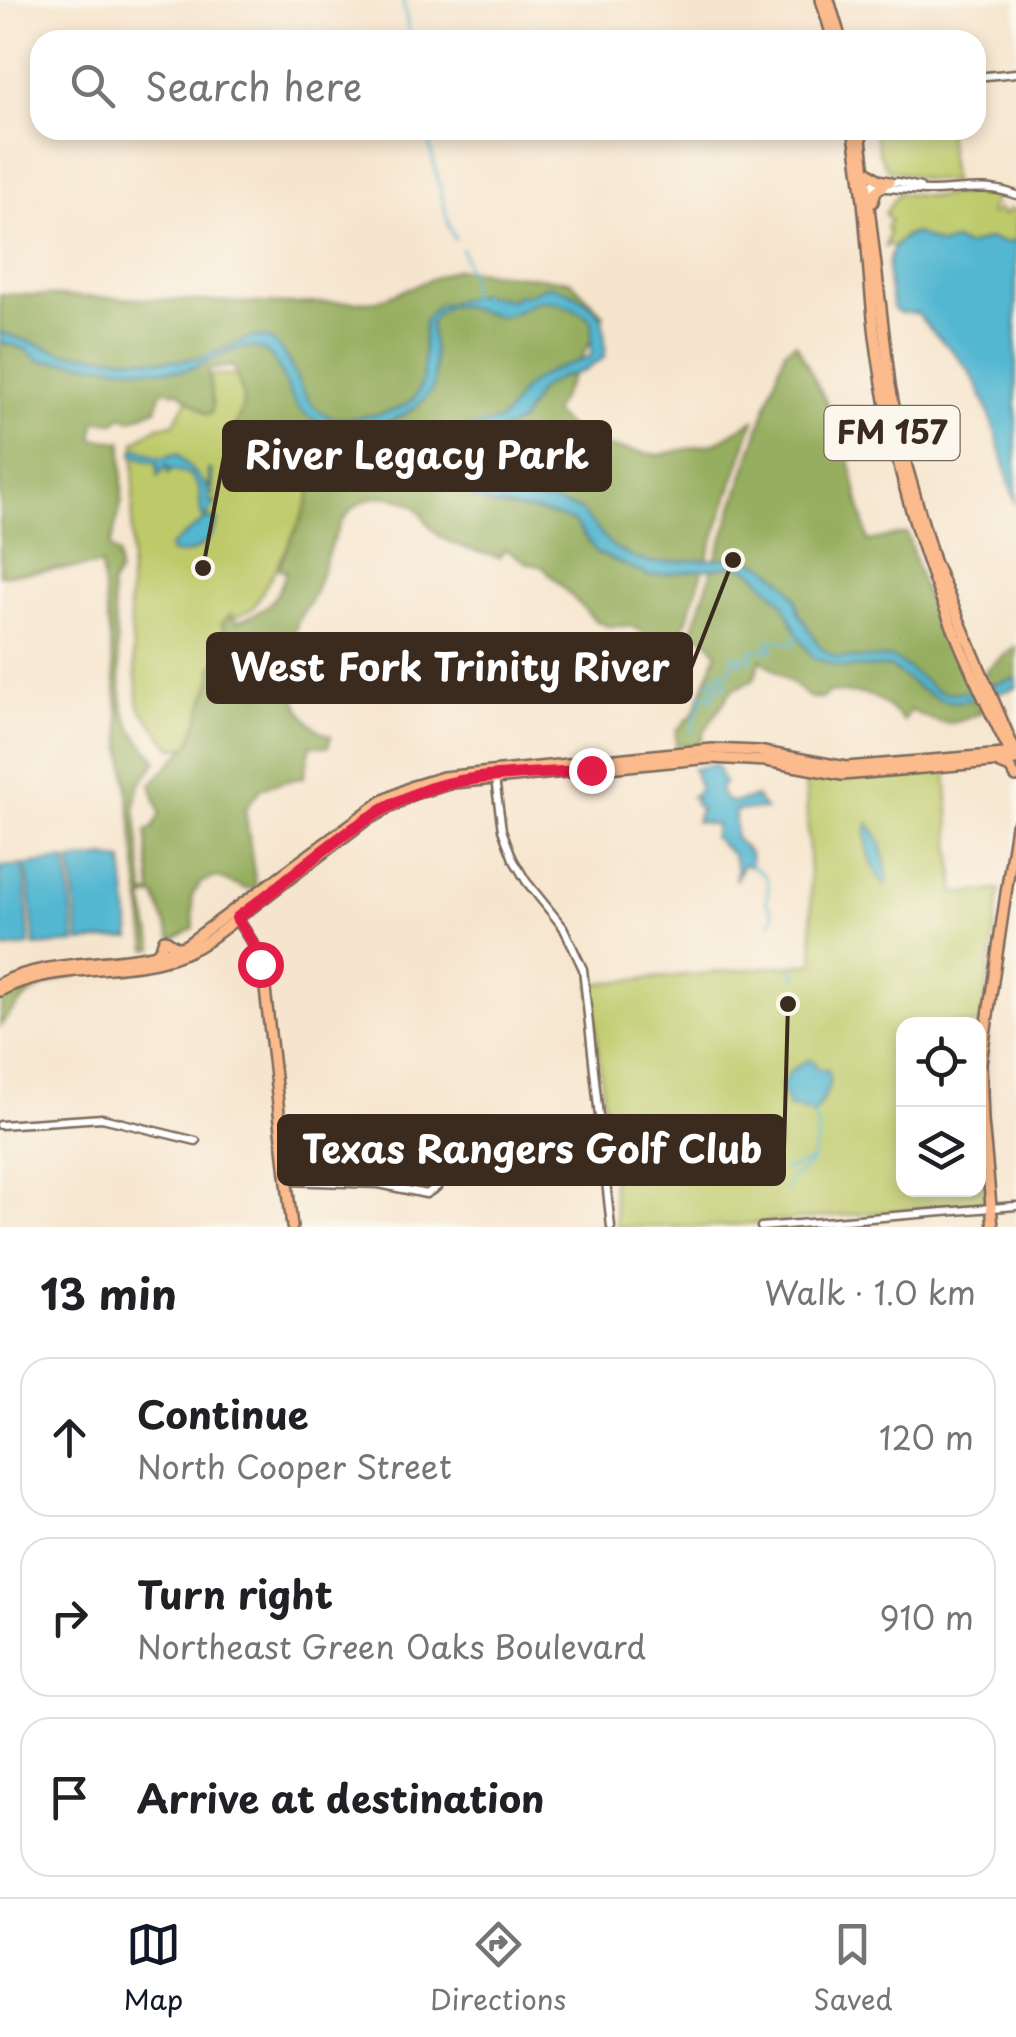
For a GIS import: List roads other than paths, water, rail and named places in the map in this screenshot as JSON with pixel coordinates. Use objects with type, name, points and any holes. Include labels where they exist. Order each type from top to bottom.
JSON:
[{"type":"main road","points":[[821,0],[829,30]]},
{"type":"main road","points":[[829,0],[838,30]]},
{"type":"main road","name":"FM 157","points":[[857,140],[889,398],[903,453],[928,545],[975,674],[1014,752]]},
{"type":"main road","name":"FM 157","points":[[859,140],[867,171],[862,185],[872,214],[869,230]]},
{"type":"main road","points":[[867,171],[886,184],[874,194],[872,214]]},
{"type":"main road","points":[[993,759],[999,748],[1014,752]]},
{"type":"main road","points":[[0,983],[40,967],[154,954],[164,940],[179,948],[235,915],[359,816],[395,794],[443,776],[729,758],[766,760],[842,775],[993,759],[1014,752]]},
{"type":"main road","points":[[993,759],[1010,768],[1016,777]]},
{"type":"main road","points":[[993,1227],[981,1063],[1016,825]]},
{"type":"main road","points":[[0,991],[51,972],[171,958],[198,948],[235,915]]},
{"type":"main road","points":[[235,915],[257,950],[264,980],[292,1227]]},
{"type":"street","points":[[986,76],[1016,73]]},
{"type":"street","points":[[862,185],[931,190],[985,187],[1016,195]]},
{"type":"street","points":[[494,774],[502,830],[514,859],[526,881],[563,927],[583,969],[611,1227]]},
{"type":"street","points":[[0,1125],[102,1118],[196,1141]]},
{"type":"street","points":[[287,1181],[379,1184],[426,1194],[437,1188],[477,1134],[489,1129],[530,1124],[602,1132]]},
{"type":"street","points":[[761,1227],[1016,1206]]},
{"type":"water","points":[[915,233],[940,245],[954,241],[967,246],[988,239],[1008,243],[1016,240],[1016,505],[991,420],[969,371],[917,313],[894,309],[888,264],[896,245]]},
{"type":"water","points":[[545,286],[576,296],[597,311],[604,326],[605,357],[584,371],[540,389],[520,422],[469,445],[464,451],[465,462],[482,483],[516,499],[555,502],[580,510],[612,546],[633,558],[654,563],[744,557],[766,566],[787,584],[799,613],[821,648],[837,658],[894,658],[945,693],[969,692],[1016,678],[1016,688],[949,701],[925,692],[890,667],[843,668],[813,658],[783,603],[753,572],[739,565],[649,576],[597,553],[573,521],[475,499],[453,466],[450,439],[461,429],[501,419],[534,381],[591,356],[592,321],[565,305],[535,302],[499,316],[464,306],[447,307],[430,323],[434,386],[423,401],[390,421],[351,429],[314,420],[299,408],[274,361],[262,350],[242,348],[181,371],[39,361],[25,349],[0,342],[0,332],[64,353],[176,361],[204,357],[253,337],[268,338],[283,353],[316,408],[331,417],[354,418],[385,413],[414,398],[423,375],[425,319],[437,306],[479,294],[512,300]]},
{"type":"water","points":[[138,448],[160,458],[177,454],[208,487],[211,470],[213,488],[208,491],[214,494],[209,495],[209,502],[216,502],[206,518],[218,520],[200,547],[186,553],[170,552],[170,546],[205,520],[199,488],[190,475],[172,469],[168,474],[167,465],[158,476],[157,463],[133,455]]},
{"type":"water","points":[[716,764],[724,783],[720,789],[724,799],[733,803],[756,797],[765,809],[735,811],[735,838],[750,853],[751,866],[743,864],[735,881],[732,856],[713,837],[716,825],[696,821],[700,809],[694,803],[696,798],[691,797],[700,790],[693,769]]},
{"type":"water","points":[[869,823],[881,842],[888,879],[884,885],[869,855]]},
{"type":"water","points":[[105,857],[123,861],[131,938],[79,942],[71,861]]},
{"type":"water","points":[[67,861],[75,943],[35,946],[27,865]]},
{"type":"water","points":[[24,865],[30,946],[0,949],[0,867]]},
{"type":"water","points":[[808,1060],[818,1069],[828,1070],[829,1077],[827,1090],[813,1116],[789,1107],[781,1087],[790,1071]]},
{"type":"waterway","points":[[403,0],[408,30]]},
{"type":"waterway","points":[[428,140],[455,240]]},
{"type":"waterway","points":[[462,249],[471,296]]},
{"type":"waterway","points":[[693,735],[693,721],[702,694],[710,693],[709,699],[713,699],[716,689],[708,685],[714,675],[718,687],[724,686],[727,680],[720,671],[731,672],[732,656],[738,657],[740,664],[743,655],[752,661],[752,650],[774,650],[767,644],[769,639],[795,644],[794,637],[798,635]]},
{"type":"waterway","points":[[750,865],[767,879],[766,902],[774,915],[770,924]]},
{"type":"waterway","points":[[788,966],[797,974],[797,980]]},
{"type":"waterway","points":[[785,1191],[790,1180],[811,1163],[819,1131],[813,1112]]},
{"type":"waterway","points":[[784,1170],[811,1161]]},
{"type":"place","name":"West Fork Trinity River","points":[[733,560]]},
{"type":"place","name":"River Legacy Park","points":[[203,568]]},
{"type":"place","name":"Texas Rangers Golf Club","points":[[788,1004]]}]
